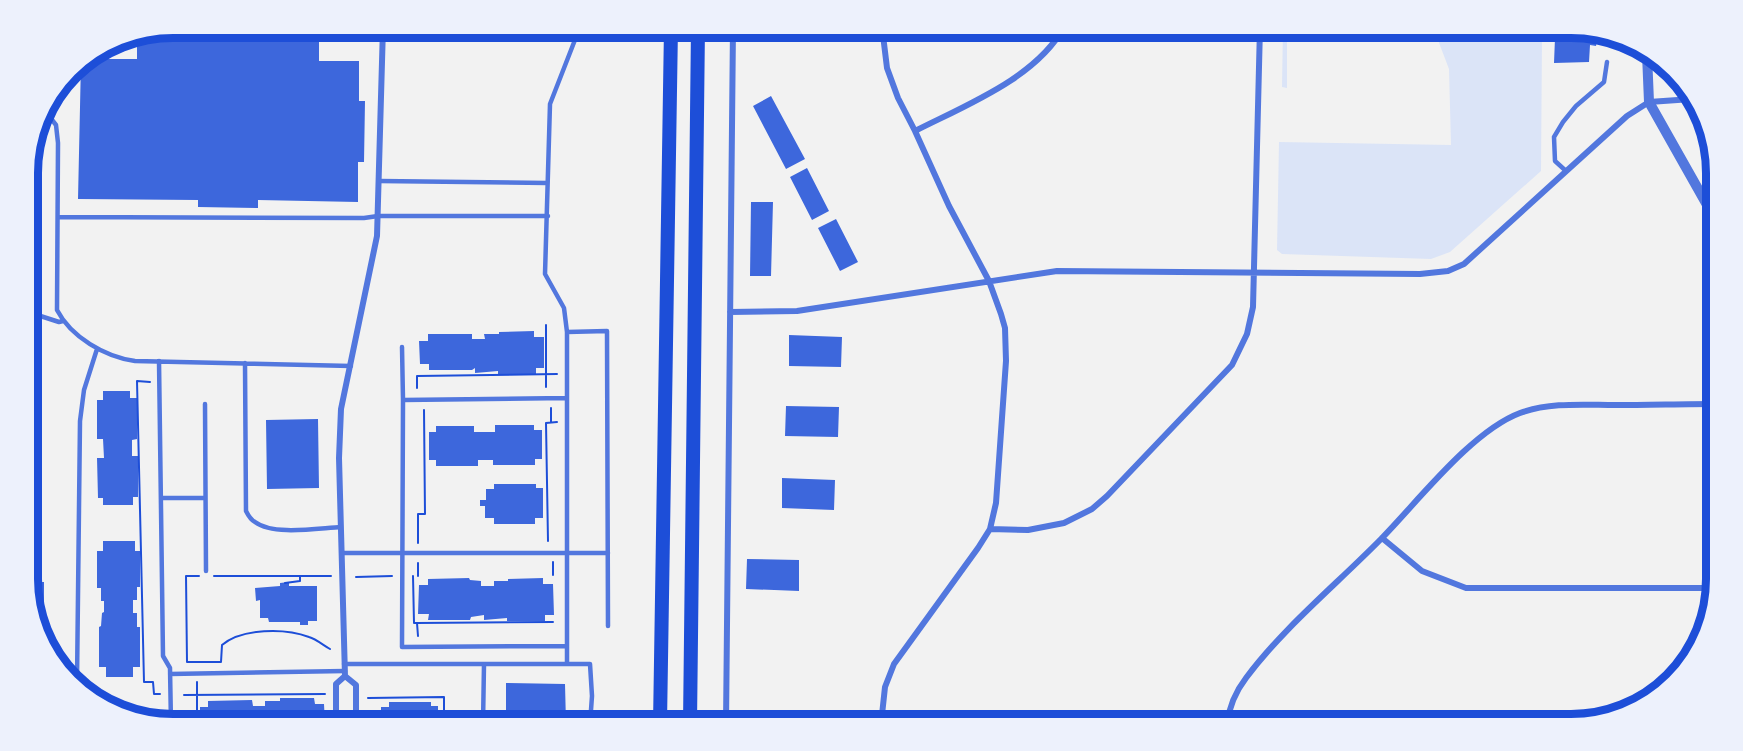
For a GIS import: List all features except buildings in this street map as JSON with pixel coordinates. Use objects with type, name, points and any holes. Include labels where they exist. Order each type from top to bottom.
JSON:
[{"type":"highway","points":[[660,714],[671,38]]},
{"type":"highway","points":[[690,714],[698,38]]},
{"type":"street","points":[[336,714],[336,684],[345,670],[339,458],[341,409],[377,236],[383,38]]},
{"type":"street","points":[[726,714],[733,38]]},
{"type":"street","points":[[882,713],[885,687],[894,664],[990,529],[996,503],[1006,351],[1001,314],[989,281],[949,206],[898,98],[887,68],[883,38]]},
{"type":"street","points":[[915,130],[974,101],[1032,66],[1046,54],[1057,38]]},
{"type":"street","points":[[990,529],[1028,530],[1064,523],[1092,509],[1233,365],[1251,323],[1260,38]]},
{"type":"street","points":[[1647,62],[1649,102],[1706,203]]},
{"type":"street","points":[[730,312],[797,311],[1069,270],[1420,274],[1448,271],[1464,264],[1628,116],[1649,102],[1684,100]]},
{"type":"street","points":[[1230,713],[1244,680],[1261,659],[1490,429],[1520,413],[1558,406],[1706,404]]},
{"type":"street","points":[[1382,538],[1422,570],[1466,588],[1705,588]]},
{"type":"street","points":[[345,670],[356,685],[356,714]]},
{"type":"lane","points":[[567,664],[567,332],[564,308],[545,274],[550,104],[576,38]]},
{"type":"lane","points":[[1566,171],[1555,160],[1554,137],[1576,106],[1604,82],[1607,62]]},
{"type":"lane","points":[[50,117],[56,125],[58,143],[57,310],[63,321],[97,349],[124,360],[351,366]]},
{"type":"lane","points":[[379,181],[547,183]]},
{"type":"lane","points":[[58,218],[548,216]]},
{"type":"lane","points":[[38,315],[59,322],[63,321]]},
{"type":"lane","points":[[567,332],[607,331],[608,626]]},
{"type":"lane","points":[[402,347],[402,647],[567,646]]},
{"type":"lane","points":[[77,674],[80,422],[84,390],[97,349]]},
{"type":"lane","points":[[159,361],[163,656],[171,674],[171,714]]},
{"type":"lane","points":[[245,363],[246,511],[253,522],[266,528],[286,530],[341,527]]},
{"type":"lane","points":[[403,400],[567,398]]},
{"type":"lane","points":[[205,404],[206,571]]},
{"type":"lane","points":[[161,498],[205,498]]},
{"type":"lane","points":[[342,553],[608,553]]},
{"type":"lane","points":[[171,674],[484,664],[590,664],[591,714]]},
{"type":"lane","points":[[483,714],[484,664]]},
{"type":"path","points":[[546,325],[546,387]]},
{"type":"path","points":[[417,388],[417,376],[557,374]]},
{"type":"path","points":[[150,382],[137,381],[144,682],[153,682],[154,694],[163,694]]},
{"type":"path","points":[[551,408],[551,422]]},
{"type":"path","points":[[417,543],[418,514],[425,514],[424,410]]},
{"type":"path","points":[[548,541],[546,423],[557,422]]},
{"type":"path","points":[[553,562],[553,576]]},
{"type":"path","points":[[417,563],[414,623],[417,623],[418,636]]},
{"type":"path","points":[[330,649],[310,637],[290,633],[253,633],[236,636],[222,645],[221,662],[187,662],[186,576],[331,576]]},
{"type":"path","points":[[285,583],[300,581],[300,576]]},
{"type":"path","points":[[356,577],[393,576]]},
{"type":"path","points":[[417,623],[553,622]]},
{"type":"path","points":[[196,681],[197,714]]},
{"type":"path","points":[[184,694],[330,694]]},
{"type":"path","points":[[368,698],[444,697],[444,714]]},
{"type":"shaded area","points":[[1283,38],[1287,38],[1287,88],[1282,87]]},
{"type":"shaded area","points":[[1437,38],[1542,38],[1541,171],[1450,252],[1431,259],[1282,254],[1277,250],[1279,142],[1451,145],[1449,69]]}]
